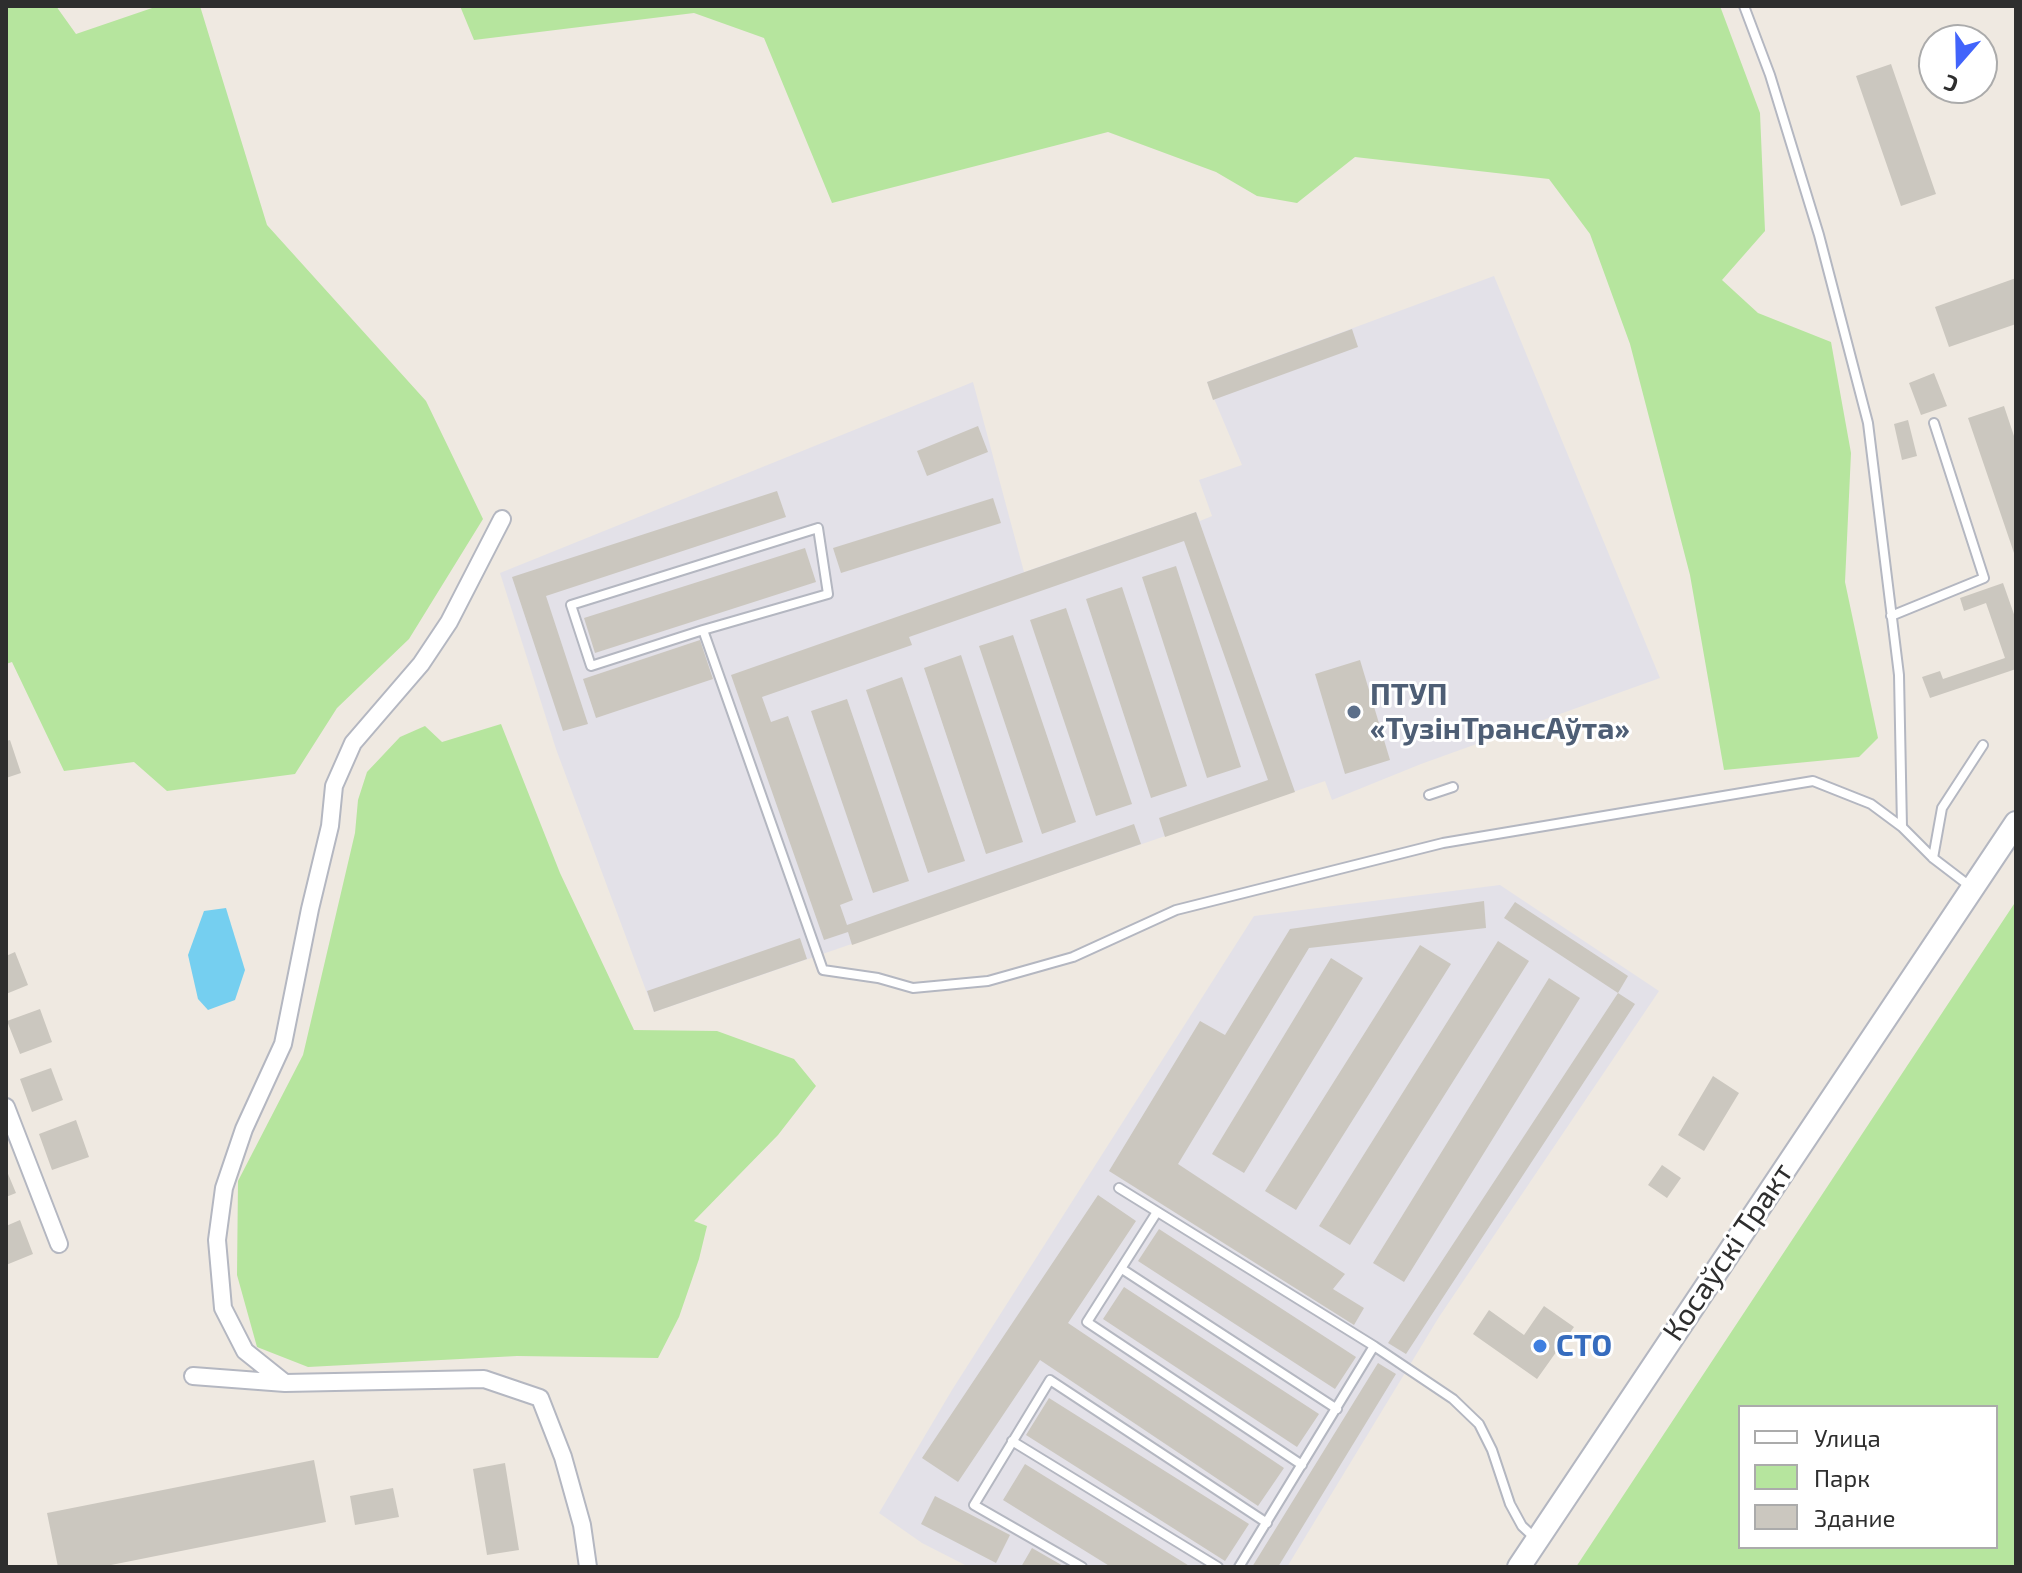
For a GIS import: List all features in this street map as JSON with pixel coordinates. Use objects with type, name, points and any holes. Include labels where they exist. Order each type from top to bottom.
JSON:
[{"type":"main road","name":"Косаўскі Тракт","points":[[1519,1567],[2016,823]]},
{"type":"street","points":[[285,1383],[245,1351],[223,1308],[217,1240],[224,1188],[244,1129],[283,1044],[330,826],[334,786],[353,743],[421,664],[449,622],[502,519]]},
{"type":"street","points":[[6,1107],[59,1244]]},
{"type":"street","points":[[193,1376],[285,1383],[484,1379],[540,1398],[563,1457],[582,1525],[588,1567]]},
{"type":"lane","points":[[1744,6],[1770,75],[1819,235],[1868,423],[1899,675],[1902,827]]},
{"type":"lane","points":[[1891,616],[1984,578],[1934,423]]},
{"type":"lane","points":[[818,528],[828,594],[703,630],[591,666],[571,605],[818,528]]},
{"type":"lane","points":[[703,630],[823,970],[878,978],[913,988],[1002,977],[1073,957],[1176,910],[1443,843],[1813,781],[1871,804],[1972,888]]},
{"type":"lane","points":[[1933,858],[1942,808],[1983,745]]},
{"type":"lane","points":[[1429,795],[1453,787]]},
{"type":"lane","points":[[1119,1188],[1374,1346],[1453,1399],[1479,1424],[1492,1450],[1510,1504],[1522,1526],[1537,1540]]},
{"type":"lane","points":[[1157,1212],[1087,1322],[1302,1465]]},
{"type":"lane","points":[[1122,1269],[1337,1409]]},
{"type":"lane","points":[[1239,1567],[1374,1346]]},
{"type":"lane","points":[[1082,1567],[974,1505],[1050,1380],[1267,1523]]},
{"type":"lane","points":[[1012,1441],[1218,1567]]},
{"type":"shaded area","points":[[1494,276],[1660,678],[1421,764],[1332,800],[1325,781],[654,1012],[556,749],[500,573],[973,382],[1024,572],[1196,512],[1200,521],[1212,516],[1199,480],[1242,465],[1207,382]]},
{"type":"shaded area","points":[[1500,885],[1659,991],[1439,1317],[1287,1567],[969,1567],[922,1543],[879,1513],[952,1390],[1254,916]]},
{"type":"green space","points":[[6,6],[56,6],[76,34],[158,6],[200,6],[267,225],[426,401],[483,519],[409,639],[337,708],[295,774],[167,791],[134,762],[64,771],[12,662],[6,664]]},
{"type":"green space","points":[[460,6],[1720,6],[1760,113],[1765,231],[1722,280],[1758,313],[1831,342],[1851,453],[1845,582],[1878,738],[1859,757],[1724,770],[1690,575],[1630,344],[1590,234],[1549,179],[1355,157],[1297,203],[1257,196],[1216,172],[1108,132],[832,203],[764,38],[694,13],[474,40]]},
{"type":"green space","points":[[501,724],[560,873],[634,1030],[717,1031],[794,1059],[816,1086],[778,1135],[694,1221],[707,1226],[699,1259],[679,1317],[658,1358],[517,1356],[308,1367],[257,1347],[237,1275],[238,1181],[303,1055],[355,833],[358,800],[367,772],[400,737],[425,726],[442,742]]},
{"type":"green space","points":[[2016,901],[2016,1567],[1576,1567]]},
{"type":"water","points":[[226,908],[245,970],[235,1000],[208,1010],[198,999],[188,955],[204,911]]},
{"type":"building","points":[[1891,64],[1936,194],[1901,206],[1856,76]]},
{"type":"building","points":[[2016,278],[2016,324],[1949,347],[1935,307]]},
{"type":"building","points":[[1352,329],[1358,347],[1213,400],[1207,382]]},
{"type":"building","points":[[1934,373],[1947,406],[1921,415],[1909,383]]},
{"type":"building","points":[[2004,406],[2016,442],[2014,553],[1968,418]]},
{"type":"building","points":[[1908,420],[1917,456],[1902,460],[1894,424]]},
{"type":"building","points":[[978,426],[988,452],[927,476],[917,451]]},
{"type":"building","points":[[777,491],[786,517],[546,596],[588,724],[563,731],[512,577]]},
{"type":"building","points":[[993,498],[1001,523],[841,573],[833,548]]},
{"type":"building","points":[[1196,512],[1295,792],[1165,837],[1159,818],[1268,780],[1184,541],[909,637],[912,645],[762,697],[771,722],[788,716],[853,900],[840,905],[847,925],[1134,824],[1141,844],[852,945],[848,932],[824,940],[731,675]]},
{"type":"building","points":[[805,548],[816,582],[595,653],[584,618]]},
{"type":"building","points":[[1176,566],[1241,767],[1207,778],[1142,577]]},
{"type":"building","points":[[2003,583],[2016,620],[2016,669],[1930,698],[1922,677],[1940,671],[1943,679],[2005,658],[1986,603],[1964,611],[1960,598]]},
{"type":"building","points":[[1122,587],[1187,786],[1151,798],[1086,599]]},
{"type":"building","points":[[1066,608],[1132,804],[1096,816],[1030,620]]},
{"type":"building","points":[[1013,635],[1076,822],[1042,834],[979,646]]},
{"type":"building","points":[[700,640],[713,679],[596,718],[583,679]]},
{"type":"building","points":[[961,655],[1023,842],[986,854],[924,668]]},
{"type":"building","points":[[1360,660],[1390,760],[1345,774],[1315,674]]},
{"type":"building","points":[[902,677],[965,861],[928,873],[866,690]]},
{"type":"building","points":[[847,699],[909,881],[873,893],[811,711]]},
{"type":"building","points":[[10,740],[21,773],[6,778],[6,741]]},
{"type":"building","points":[[1484,901],[1486,928],[1309,948],[1178,1164],[1345,1274],[1333,1289],[1364,1308],[1354,1325],[1109,1171],[1200,1021],[1225,1035],[1290,929]]},
{"type":"building","points":[[1515,902],[1628,976],[1618,993],[1504,918]]},
{"type":"building","points":[[800,938],[807,959],[654,1012],[647,991]]},
{"type":"building","points":[[1498,941],[1529,961],[1350,1245],[1319,1226]]},
{"type":"building","points":[[1420,945],[1451,964],[1296,1210],[1265,1191]]},
{"type":"building","points":[[15,952],[28,985],[6,994],[6,956]]},
{"type":"building","points":[[1331,958],[1363,978],[1244,1173],[1212,1154]]},
{"type":"building","points":[[1549,978],[1580,998],[1404,1282],[1373,1263]]},
{"type":"building","points":[[1618,993],[1635,1004],[1406,1354],[1388,1343]]},
{"type":"building","points":[[40,1009],[52,1042],[20,1054],[7,1021]]},
{"type":"building","points":[[51,1068],[63,1100],[32,1112],[20,1079]]},
{"type":"building","points":[[1713,1076],[1739,1093],[1704,1151],[1678,1135]]},
{"type":"building","points":[[76,1120],[89,1157],[52,1170],[39,1134]]},
{"type":"building","points":[[1662,1165],[1681,1178],[1667,1198],[1648,1185]]},
{"type":"building","points":[[6,1169],[16,1193],[6,1197]]},
{"type":"building","points":[[1098,1195],[1136,1221],[1068,1323],[1284,1468],[1258,1506],[1040,1360],[958,1482],[922,1458]]},
{"type":"building","points":[[20,1220],[33,1254],[6,1265],[6,1226]]},
{"type":"building","points":[[1159,1229],[1356,1357],[1335,1389],[1138,1261]]},
{"type":"building","points":[[1124,1287],[1319,1414],[1297,1447],[1103,1319]]},
{"type":"building","points":[[1544,1306],[1574,1327],[1537,1379],[1473,1334],[1489,1310],[1524,1335]]},
{"type":"building","points":[[1378,1363],[1396,1374],[1278,1567],[1252,1567]]},
{"type":"building","points":[[1049,1398],[1249,1524],[1225,1561],[1026,1435]]},
{"type":"building","points":[[314,1460],[326,1522],[101,1567],[58,1567],[47,1513]]},
{"type":"building","points":[[505,1463],[519,1550],[487,1555],[473,1469]]},
{"type":"building","points":[[1025,1464],[1191,1567],[1111,1567],[1003,1500]]},
{"type":"building","points":[[393,1488],[399,1517],[355,1525],[350,1496]]},
{"type":"building","points":[[935,1496],[1010,1535],[996,1563],[921,1524]]},
{"type":"building","points":[[1032,1548],[1065,1567],[1021,1567]]},
{"type":"place","name":"ПТУП «ТузінТрансАўта»","points":[[1354,712]]},
{"type":"place","name":"СТО","points":[[1540,1346]]}]
